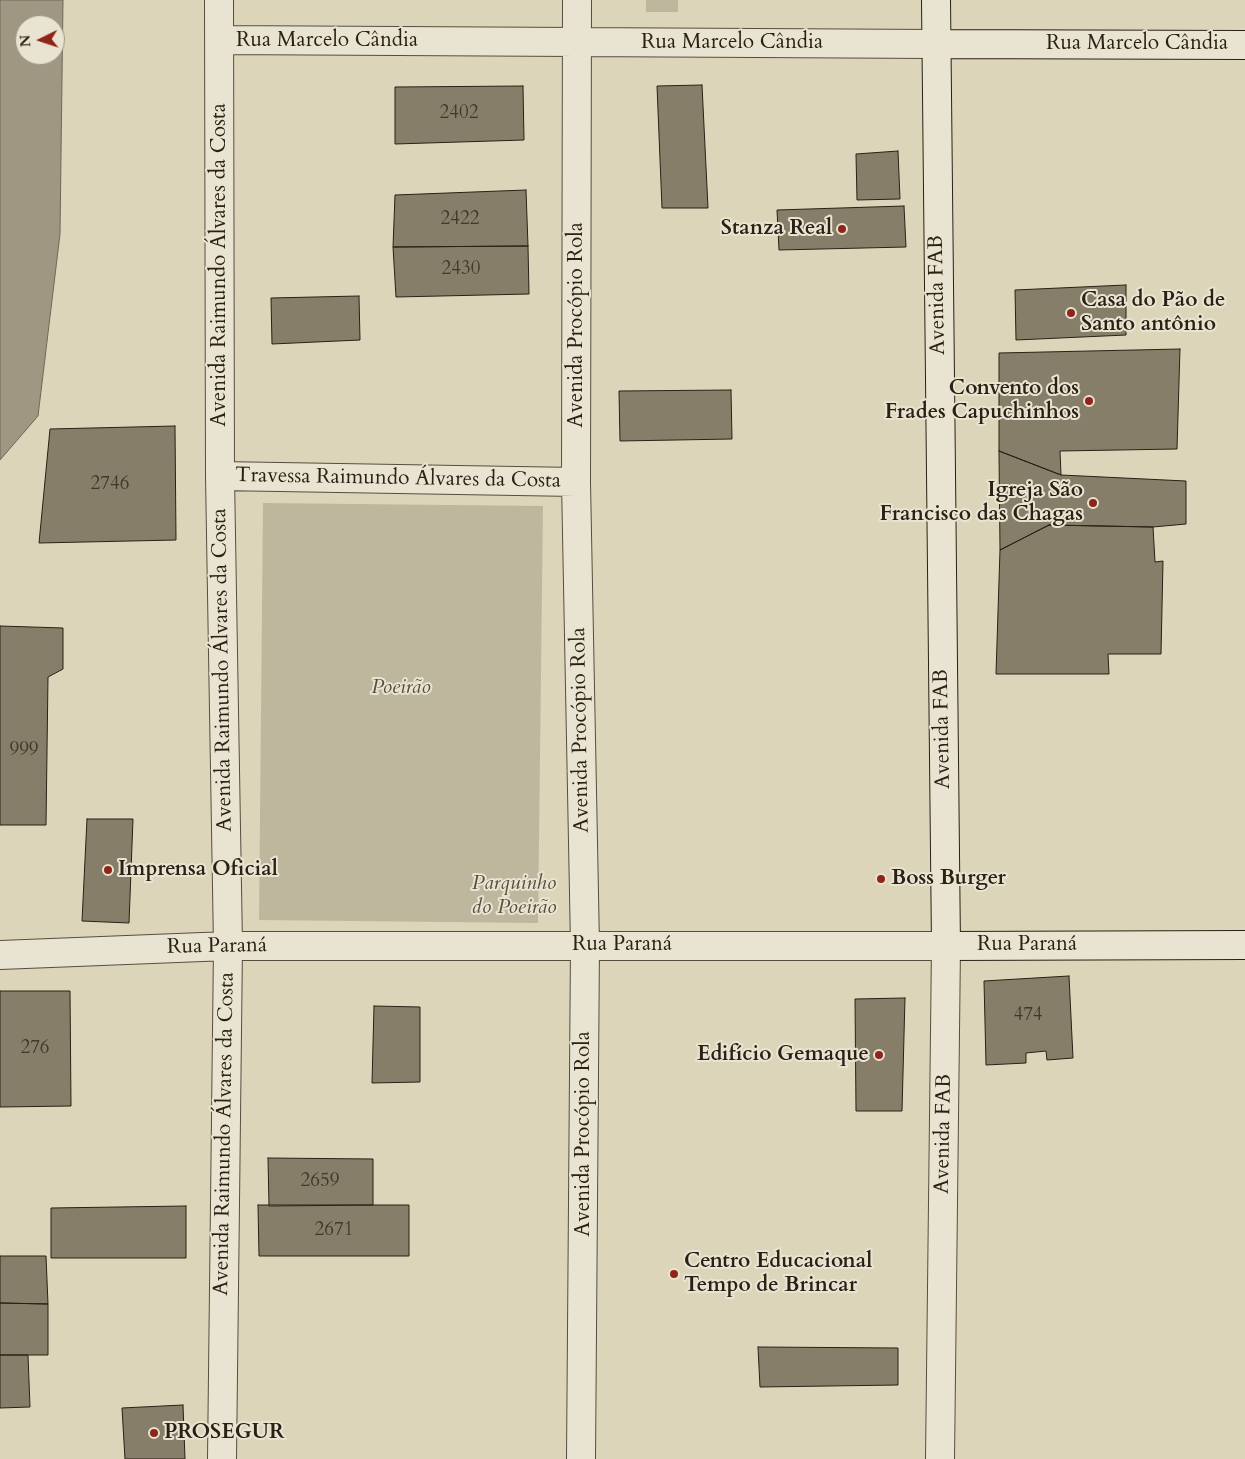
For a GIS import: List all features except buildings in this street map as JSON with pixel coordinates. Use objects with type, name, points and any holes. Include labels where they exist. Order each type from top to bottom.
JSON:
[{"type":"street","name":"Avenida Raimundo Álvares da Costa","points":[[219,0],[220,476],[228,946],[222,1459]]},
{"type":"street","name":"Avenida Procópio Rola","points":[[577,0],[576,482],[585,945],[581,1459]]},
{"type":"street","name":"Avenida FAB","points":[[936,0],[946,946],[940,1459]]},
{"type":"street","name":"Rua Marcelo Cândia","points":[[219,40],[1245,45]]},
{"type":"street","name":"Travessa Raimundo Álvares da Costa","points":[[220,476],[576,482]]},
{"type":"street","name":"Rua Paraná","points":[[0,954],[228,946],[1245,944]]},
{"type":"green space","points":[[646,0],[678,0],[678,12],[646,12]]},
{"type":"green space","name":"Poeirão","points":[[263,503],[543,506],[538,923],[259,920]]},
{"type":"shaded area","points":[[0,0],[63,0],[63,15],[15,15],[15,65],[62,65],[60,234],[38,416],[0,460]]},
{"type":"place","name":"Stanza Real","points":[[842,229]]},
{"type":"place","name":"Casa do Pão de Santo antônio","points":[[1071,313]]},
{"type":"place","name":"Convento dos Frades Capuchinhos","points":[[1089,401]]},
{"type":"place","name":"Igreja São Francisco das Chagas","points":[[1093,503]]},
{"type":"place","name":"Imprensa Oficial","points":[[108,870]]},
{"type":"place","name":"Boss Burger","points":[[881,879]]},
{"type":"place","name":"Edifício Gemaque","points":[[879,1055]]},
{"type":"place","name":"Centro Educacional Tempo de Brincar","points":[[674,1274]]},
{"type":"place","name":"PROSEGUR","points":[[154,1433]]},
{"type":"park label","name":"Parquinho do Poeirão","points":[[514,896]]}]
